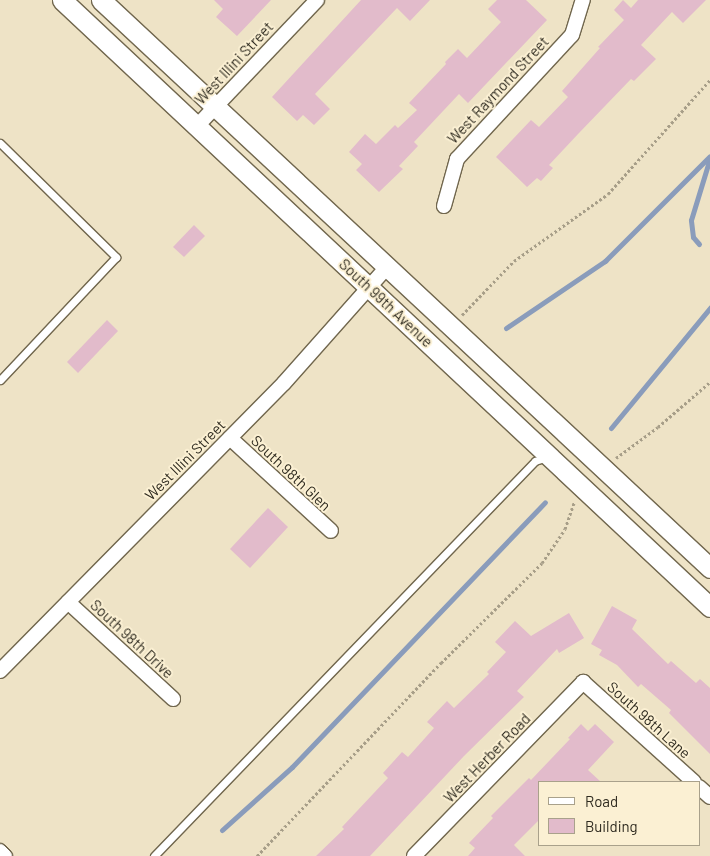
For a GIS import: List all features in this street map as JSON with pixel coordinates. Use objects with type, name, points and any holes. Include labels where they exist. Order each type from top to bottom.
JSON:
[{"type":"main road","name":"South 99th Avenue","points":[[62,0],[710,607]]},
{"type":"main road","name":"South 99th Avenue","points":[[101,0],[710,568]]},
{"type":"street","name":"West Raymond Street","points":[[444,206],[457,158],[572,35],[583,0]]},
{"type":"street","name":"West Illini Street","points":[[197,126],[313,1]]},
{"type":"street","name":"West Illini Street","points":[[0,671],[284,383],[387,267]]},
{"type":"street","name":"South 98th Glen","points":[[230,438],[331,532]]},
{"type":"street","name":"South 98th Drive","points":[[68,602],[174,699]]},
{"type":"street","name":"South 98th Lane","points":[[583,682],[693,781]]},
{"type":"street","name":"West Herber Road","points":[[414,856],[583,682]]},
{"type":"street","points":[[700,788],[710,797]]},
{"type":"street","points":[[0,851],[5,856]]},
{"type":"lane","points":[[0,142],[116,257],[0,380]]},
{"type":"lane","points":[[154,856],[534,461],[555,461]]},
{"type":"path","points":[[462,315],[514,260],[608,194],[710,80]]},
{"type":"path","points":[[601,466],[658,427],[710,382]]},
{"type":"path","points":[[257,856],[441,662],[542,563],[565,529],[582,487]]},
{"type":"building","points":[[214,0],[271,0],[237,36],[216,17],[223,9]]},
{"type":"building","points":[[361,0],[430,0],[410,21],[397,8],[315,94],[330,109],[314,125],[303,115],[297,121],[272,97]]},
{"type":"building","points":[[497,0],[526,0],[547,20],[468,103],[459,94],[414,142],[418,146],[399,166],[403,169],[379,192],[356,170],[362,164],[349,152],[365,134],[376,144],[395,125],[398,128],[417,110],[409,103],[446,64],[445,62],[458,49],[467,58],[501,22],[488,9]]},
{"type":"building","points":[[623,0],[631,8],[638,0],[706,0],[683,23],[672,12],[641,45],[656,59],[634,81],[631,79],[579,133],[549,165],[553,168],[541,181],[537,178],[527,187],[496,157],[531,120],[539,127],[568,97],[562,91],[600,48],[598,47],[624,20],[614,10]]},
{"type":"building","points":[[194,225],[205,236],[184,257],[173,247]]},
{"type":"building","points":[[107,320],[118,331],[78,373],[67,362]]},
{"type":"building","points":[[268,508],[288,527],[250,568],[230,549]]},
{"type":"building","points":[[612,606],[637,620],[632,629],[668,664],[671,661],[696,683],[700,679],[710,688],[710,754],[669,713],[671,710],[641,684],[638,687],[617,665],[599,655],[602,650],[591,644]]},
{"type":"building","points":[[569,613],[584,638],[559,653],[557,649],[517,691],[524,697],[464,756],[370,856],[316,856],[344,829],[342,827],[388,778],[383,773],[402,752],[408,757],[434,728],[427,722],[447,701],[454,708],[489,674],[487,672],[506,652],[495,642],[515,621],[531,636]]},
{"type":"building","points":[[581,724],[588,731],[595,724],[614,742],[588,770],[600,781],[538,781],[538,821],[514,845],[525,856],[468,856],[475,848],[469,843],[493,818],[491,816],[529,778],[531,780],[570,739],[568,738]]},
{"type":"waterway","points":[[506,328],[605,261],[710,156]]},
{"type":"waterway","points":[[699,244],[693,237],[691,220],[710,158]]},
{"type":"waterway","points":[[611,428],[710,308]]},
{"type":"waterway","points":[[222,830],[292,767],[545,502]]}]
